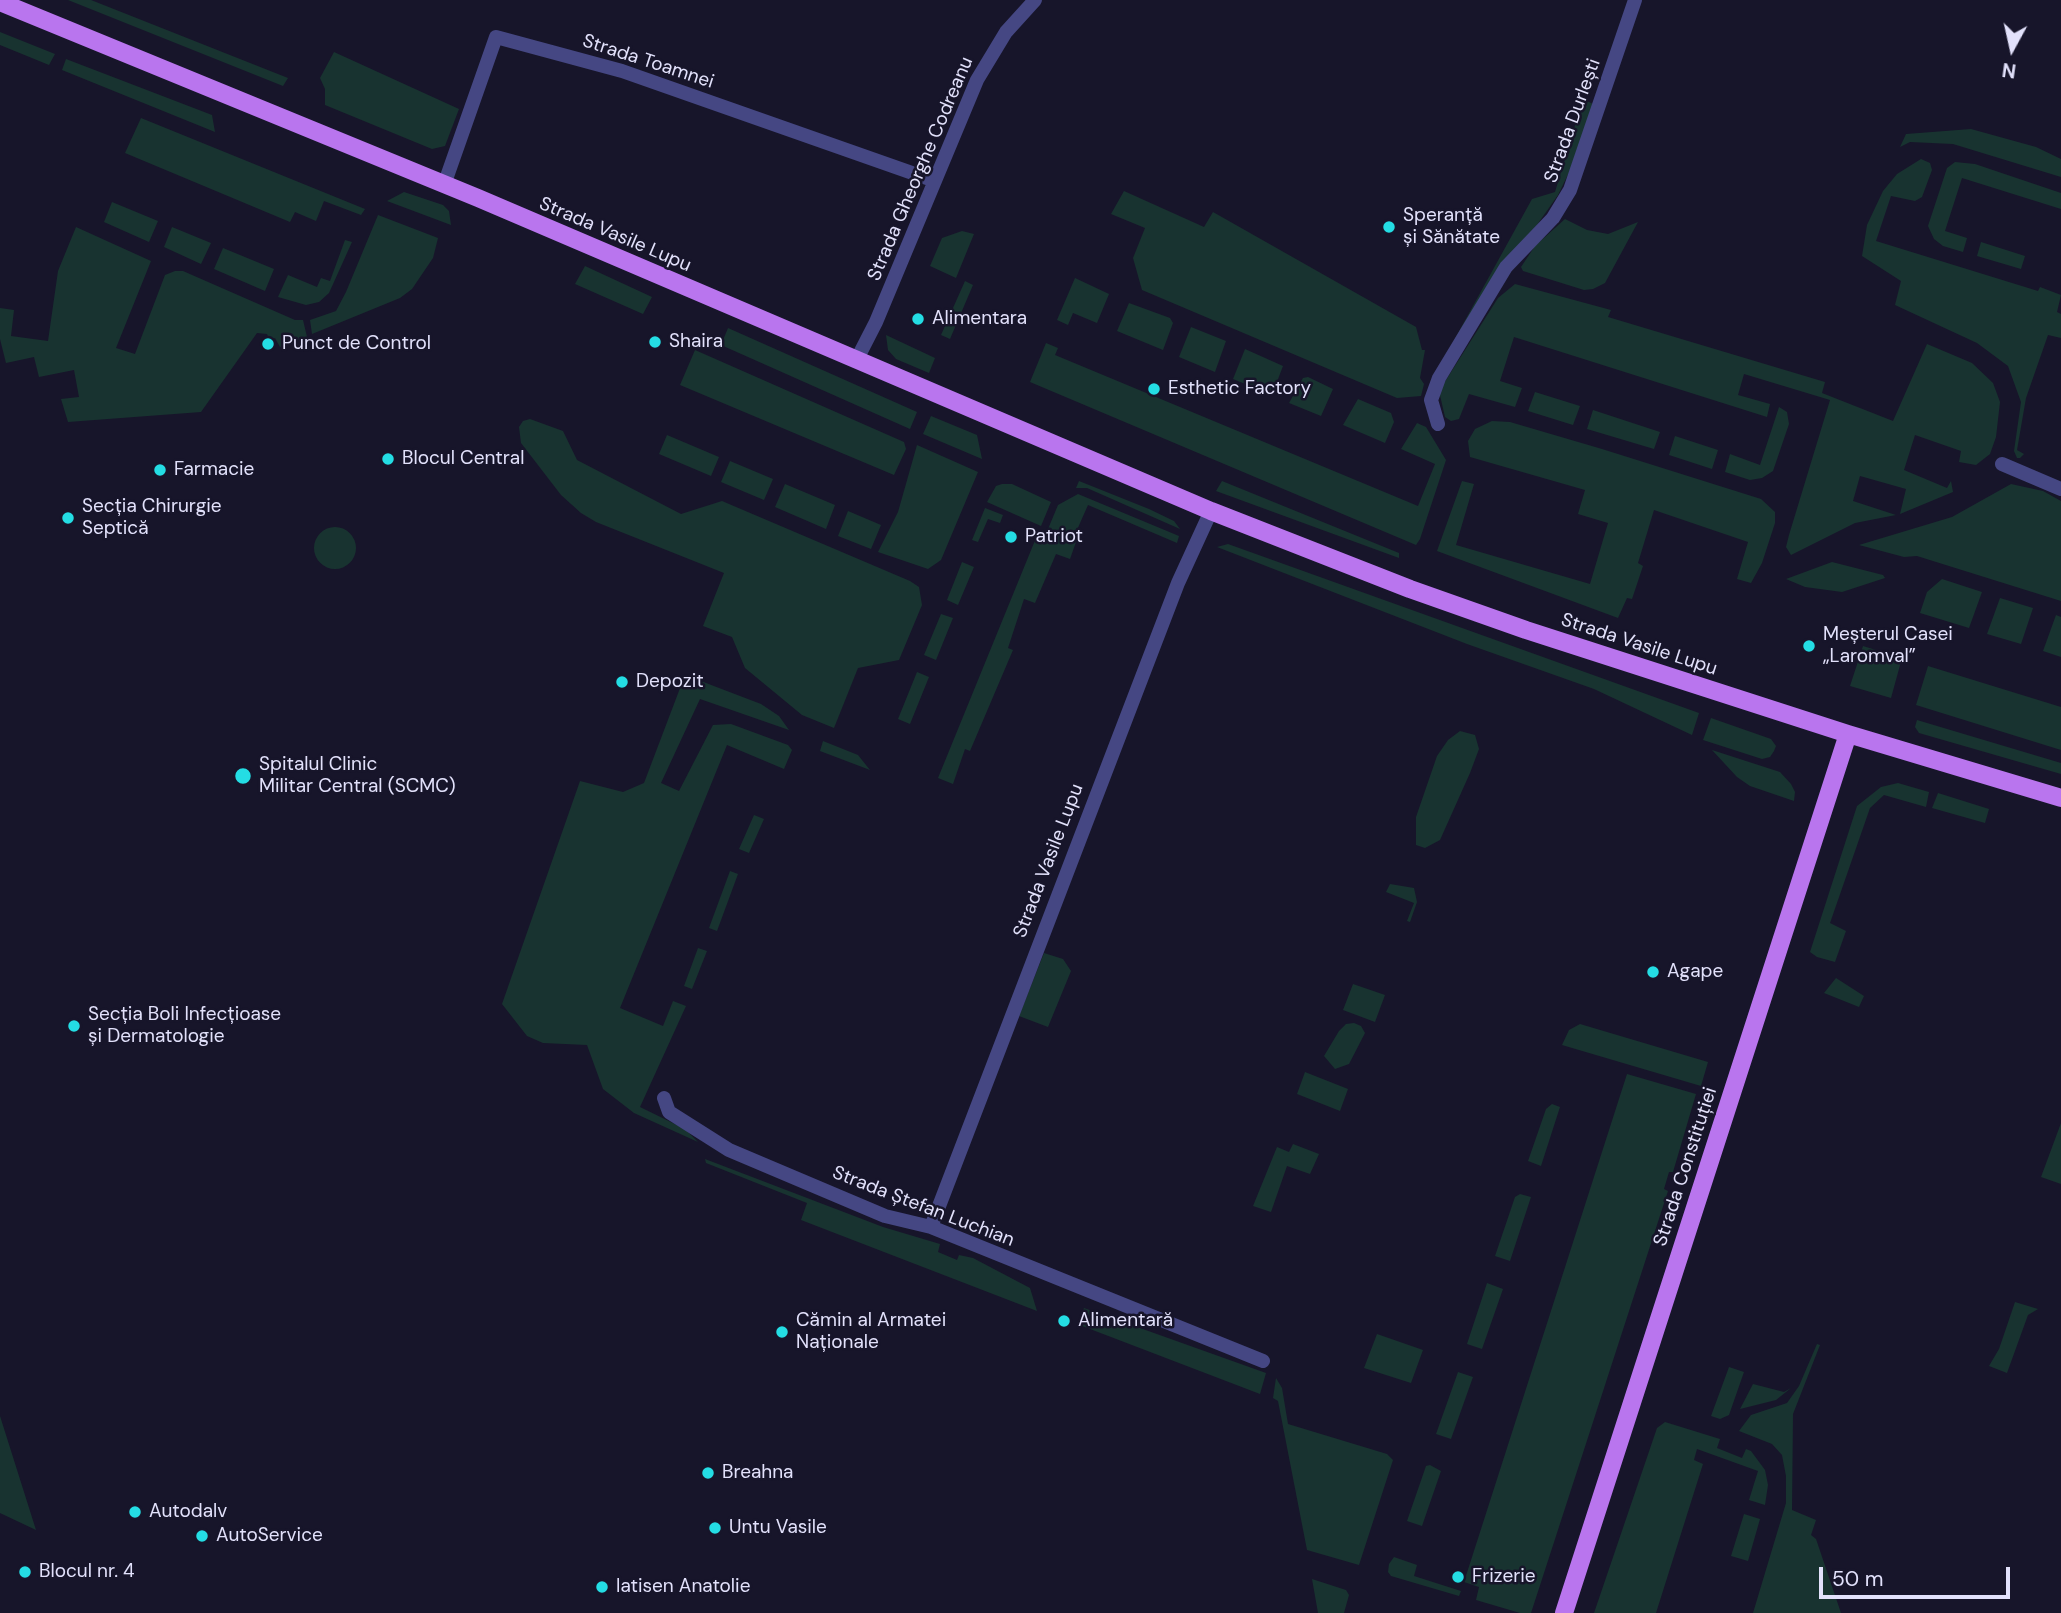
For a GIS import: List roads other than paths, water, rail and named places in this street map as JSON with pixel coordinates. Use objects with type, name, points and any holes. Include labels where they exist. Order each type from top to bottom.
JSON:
[{"type":"main road","name":"Strada Vasile Lupu","points":[[0,2],[444,185],[1211,511],[1526,631],[1848,734],[2061,798]]},
{"type":"main road","name":"Strada Constituției","points":[[1564,1613],[1848,734]]},
{"type":"street","name":"Strada Gheorghe Codreanu","points":[[856,361],[876,322],[977,80],[1006,32],[1035,0]]},
{"type":"street","name":"Strada Durlești","points":[[1438,424],[1431,400],[1439,378],[1506,267],[1553,218],[1570,190],[1635,0]]},
{"type":"street","name":"Strada Toamnei","points":[[444,185],[496,37],[622,71],[935,181]]},
{"type":"street","points":[[2002,464],[2061,489]]},
{"type":"street","name":"Strada Vasile Lupu","points":[[931,1227],[1178,583],[1211,511]]},
{"type":"street","name":"Strada Ștefan Luchian","points":[[663,1098],[669,1112],[729,1150],[885,1216],[931,1227],[1263,1361]]},
{"type":"place","name":"Speranță și Sănătate","points":[[1389,227]]},
{"type":"place","name":"Alimentara","points":[[918,319]]},
{"type":"place","name":"Shaira","points":[[655,342]]},
{"type":"place","name":"Punct de Control","points":[[268,344]]},
{"type":"place","name":"Esthetic Factory","points":[[1154,389]]},
{"type":"place","name":"Blocul Central","points":[[388,459]]},
{"type":"place","name":"Farmacie","points":[[160,470]]},
{"type":"place","name":"Secția Chirurgie Septică","points":[[68,518]]},
{"type":"place","name":"Patriot","points":[[1011,537]]},
{"type":"place","name":"Meșterul Casei „Laromval”","points":[[1809,646]]},
{"type":"place","name":"Depozit","points":[[622,682]]},
{"type":"place","name":"Spitalul Clinic Militar Central (SCMC)","points":[[243,776]]},
{"type":"place","name":"Agape","points":[[1653,972]]},
{"type":"place","name":"Secția Boli Infecțioase și Dermatologie","points":[[74,1026]]},
{"type":"place","name":"Alimentară","points":[[1064,1321]]},
{"type":"place","name":"Cămin al Armatei Naționale","points":[[782,1332]]},
{"type":"place","name":"Breahna","points":[[708,1473]]},
{"type":"place","name":"Autodalv","points":[[135,1512]]},
{"type":"place","name":"Untu Vasile","points":[[715,1528]]},
{"type":"place","name":"AutoService","points":[[202,1536]]},
{"type":"place","name":"Blocul nr. 4","points":[[25,1572]]},
{"type":"place","name":"Frizerie","points":[[1458,1577]]},
{"type":"place","name":"Iatisen Anatolie","points":[[602,1587]]}]
